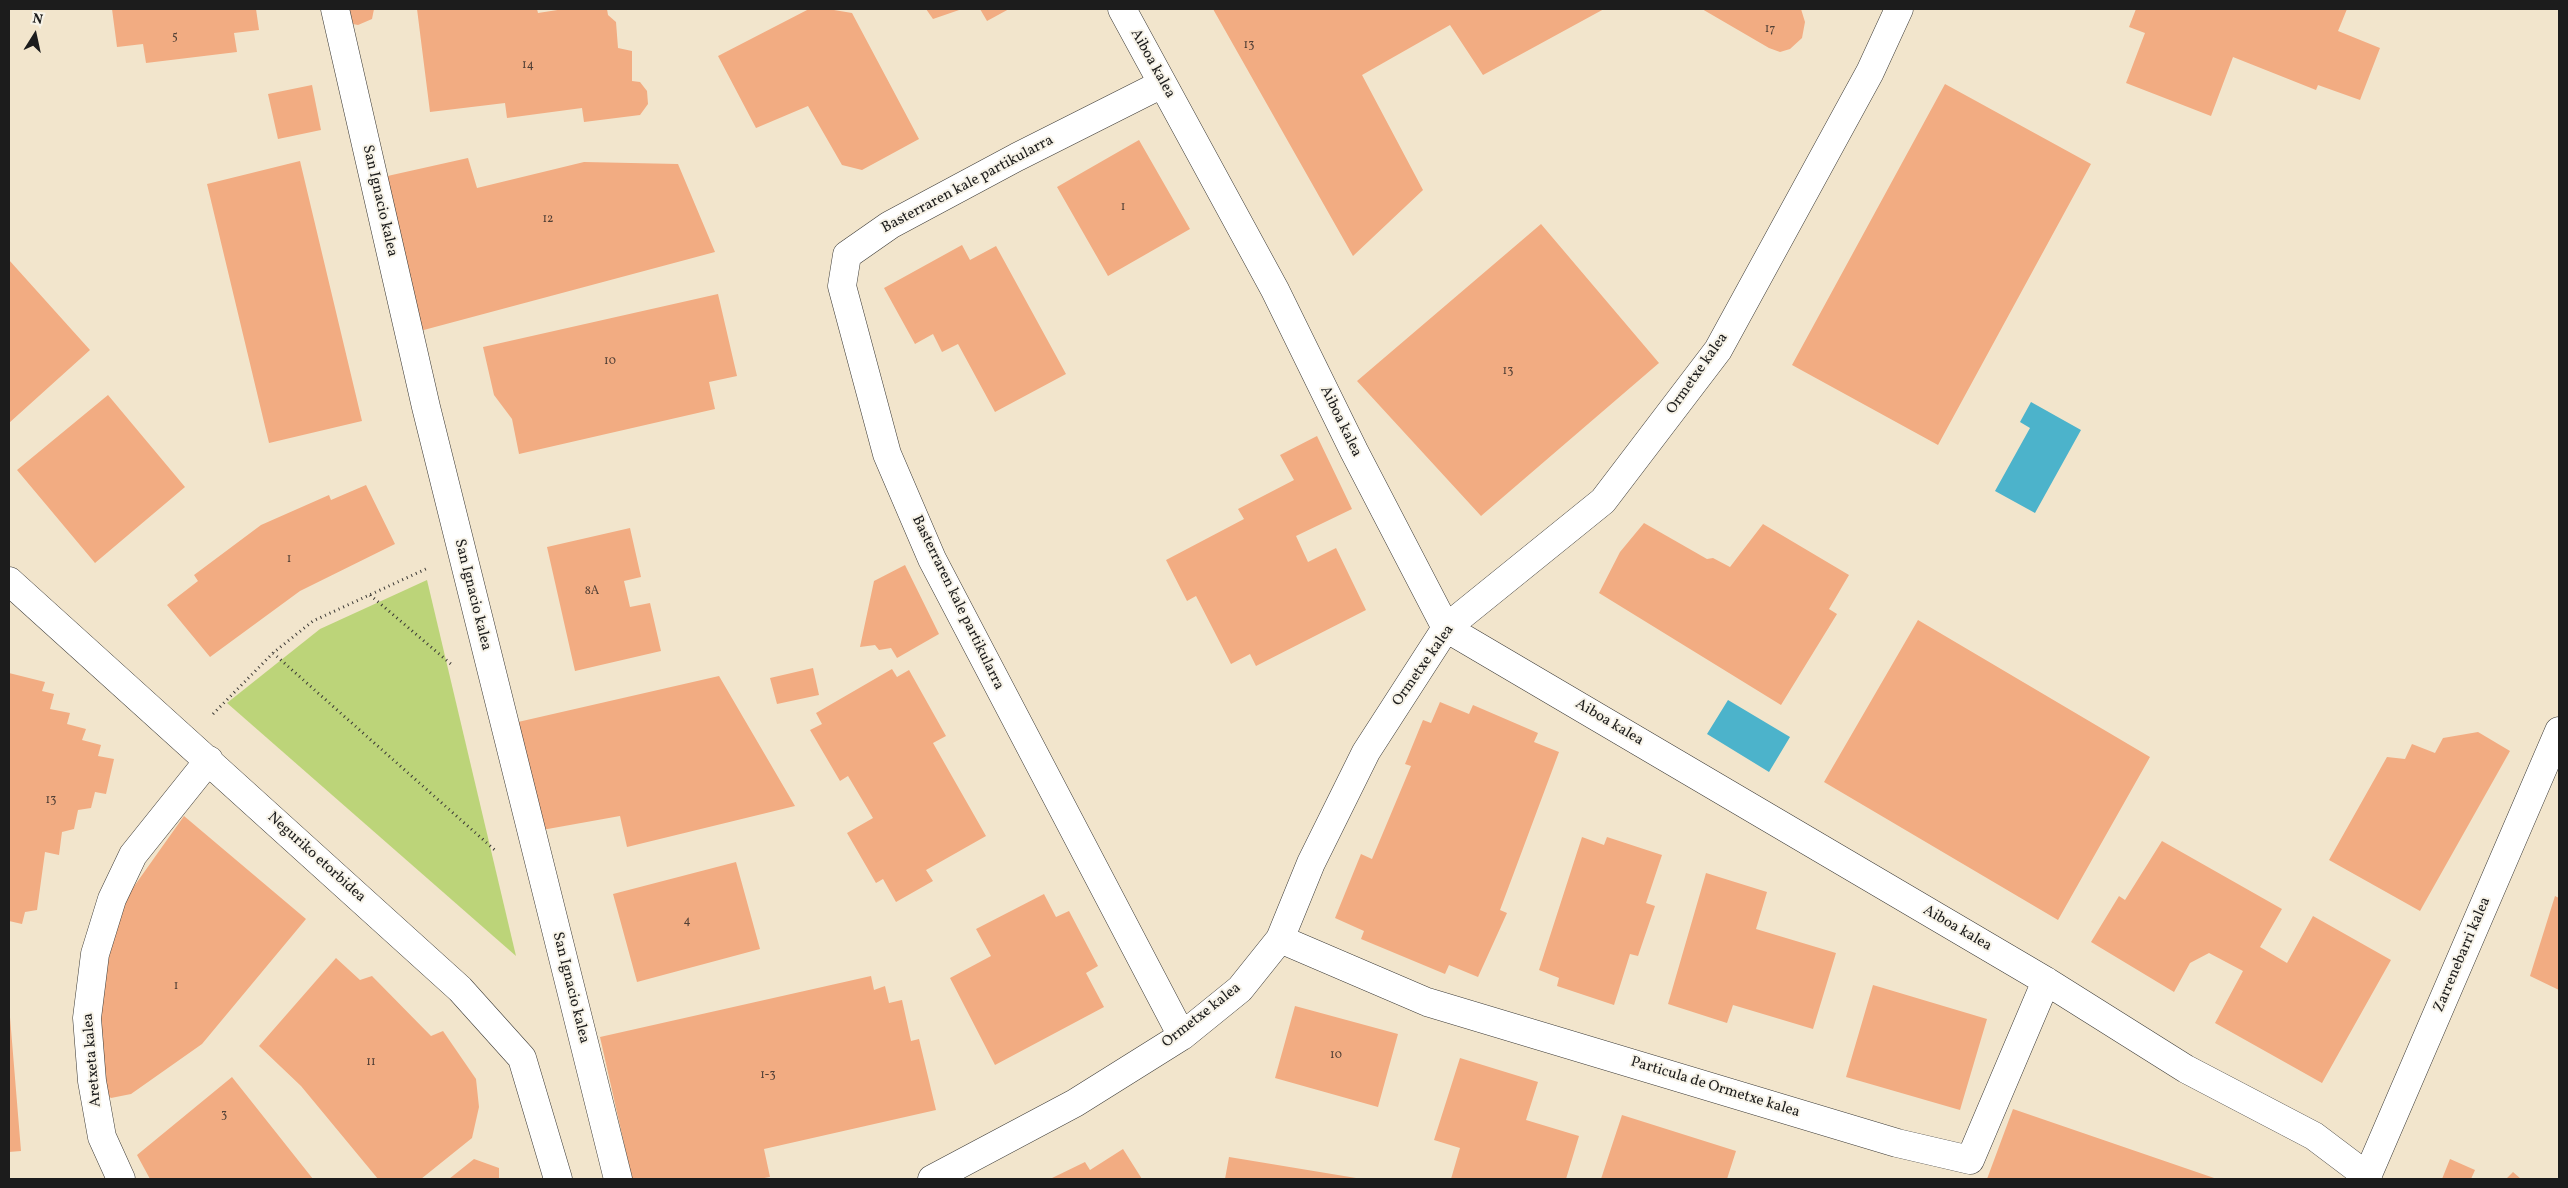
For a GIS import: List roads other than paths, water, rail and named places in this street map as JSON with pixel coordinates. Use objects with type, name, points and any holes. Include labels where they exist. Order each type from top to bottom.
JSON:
[{"type":"street","name":"San Ignacio kalea","points":[[335,9],[426,406],[618,1179]]},
{"type":"street","name":"Aiboa kalea","points":[[1122,9],[1276,290],[1354,452],[1446,628],[2046,980],[2186,1069],[2314,1136],[2367,1178]]},
{"type":"street","name":"Ormetxe kalea","points":[[935,1179],[971,1157],[1075,1103],[1182,1036],[1240,989],[1280,939],[1311,863],[1366,752],[1446,628],[1603,501],[1718,350],[1870,72],[1899,9]]},
{"type":"street","name":"Basterraren kale partikularra","points":[[1162,84],[1017,157],[890,225],[847,255],[842,286],[887,454],[932,559],[1182,1036]]},
{"type":"street","name":"Neguriko etorbidea","points":[[9,581],[460,989],[522,1058],[558,1179]]},
{"type":"street","name":"Zarrenebarri kalea","points":[[2367,1178],[2559,731]]},
{"type":"street","name":"Aretxeta kalea","points":[[120,1179],[102,1136],[92,1081],[87,1018],[96,954],[112,898],[133,854],[209,760]]},
{"type":"street","name":"Particula de Ormetxe kalea","points":[[1280,939],[1427,1002],[1888,1140],[1970,1160],[2046,980]]},
{"type":"water","points":[[2031,402],[2081,430],[2035,513],[1995,491],[2030,428],[2020,422]]},
{"type":"water","points":[[1728,700],[1790,737],[1769,772],[1707,734]]}]
